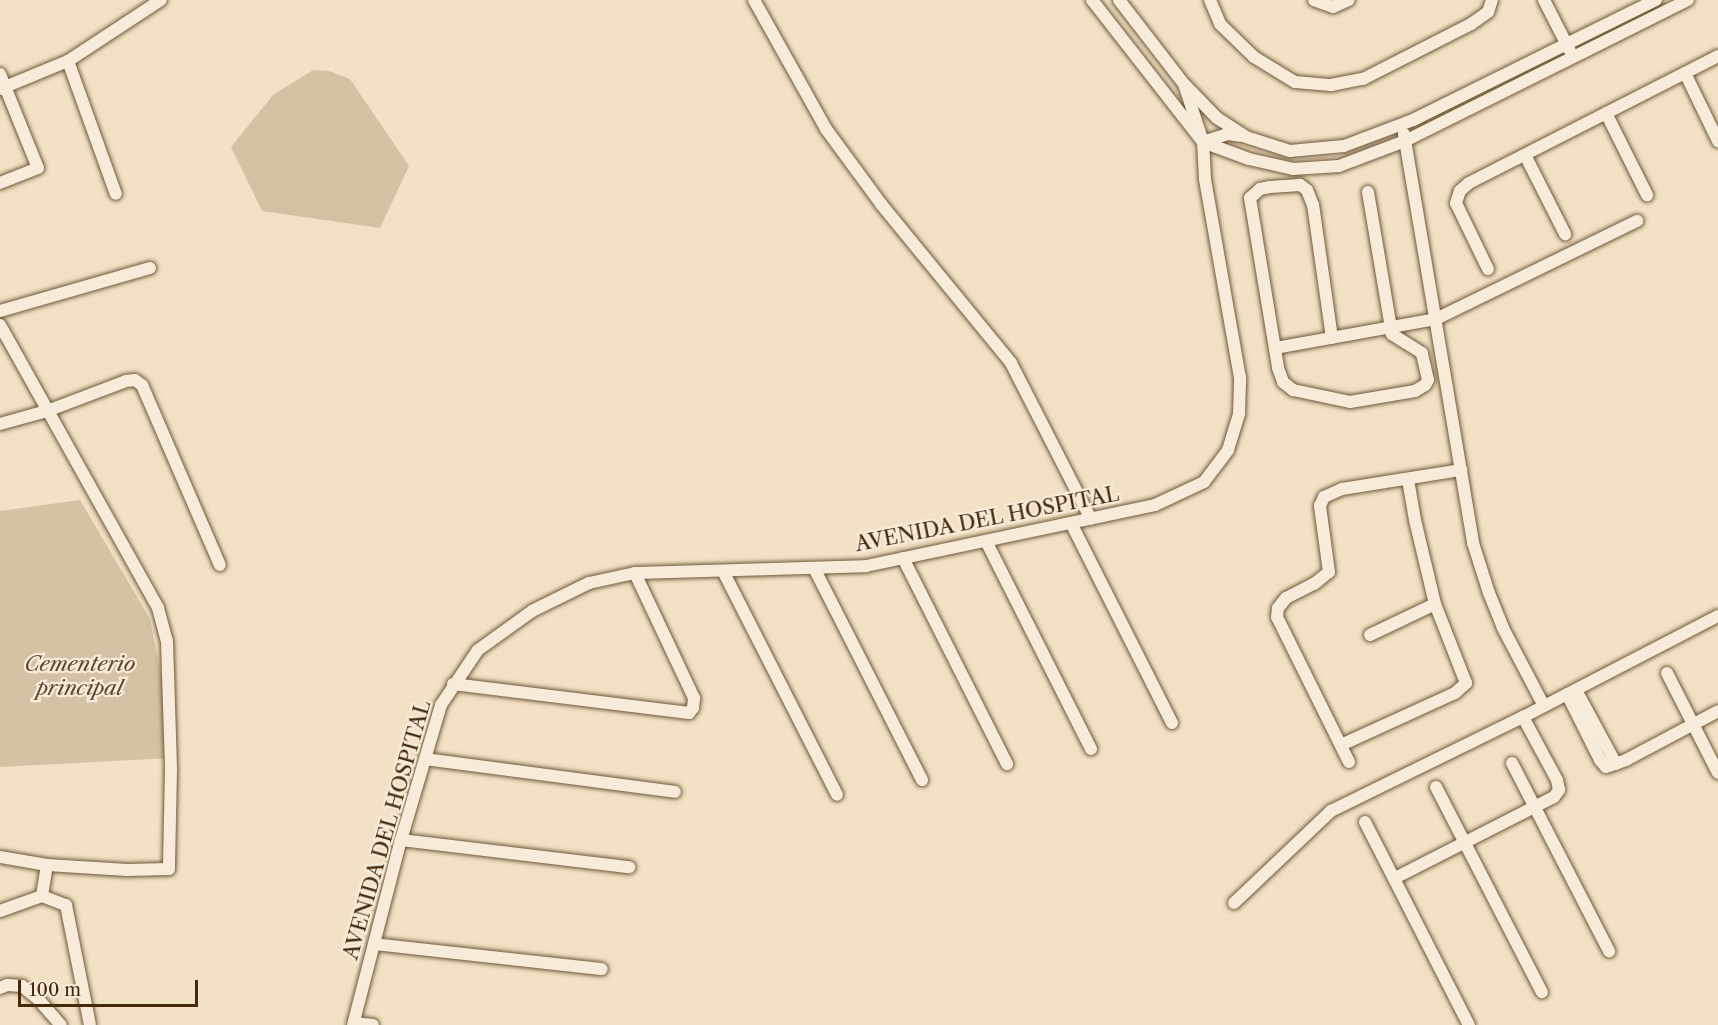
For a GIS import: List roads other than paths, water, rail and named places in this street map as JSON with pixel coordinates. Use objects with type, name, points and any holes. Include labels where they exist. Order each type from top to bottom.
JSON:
[{"type":"street","points":[[2,88],[68,61],[161,0]]},
{"type":"street","points":[[754,0],[826,129],[881,204],[1011,363],[1091,519]]},
{"type":"street","points":[[1092,0],[1203,142],[1250,159],[1293,168],[1339,166],[1405,141],[1688,0]]},
{"type":"street","points":[[1119,0],[1184,84],[1217,118],[1246,137]]},
{"type":"street","points":[[1210,0],[1220,24],[1254,57],[1295,82],[1331,85],[1363,79],[1471,24],[1488,12],[1492,0]]},
{"type":"street","points":[[1314,0],[1333,7],[1350,0]]},
{"type":"street","points":[[1545,0],[1573,58]]},
{"type":"street","points":[[1203,142],[1228,134],[1246,137],[1290,151],[1344,146],[1402,124],[1656,0]]},
{"type":"street","points":[[1488,269],[1456,203],[1460,191],[1469,183],[1718,57]]},
{"type":"street","points":[[68,61],[116,194]]},
{"type":"street","points":[[1685,73],[1718,141]]},
{"type":"street","points":[[0,74],[2,88],[38,168],[0,183]]},
{"type":"street","name":"AVENIDA DEL HOSPITAL","points":[[353,1024],[401,840],[441,705],[453,684],[478,651],[532,611],[589,583],[635,573],[866,566],[1155,505],[1204,482],[1228,450],[1239,413],[1240,378],[1205,179],[1203,142],[1184,84]]},
{"type":"street","points":[[1606,113],[1647,195]]},
{"type":"street","points":[[1402,124],[1473,543],[1503,628],[1544,706]]},
{"type":"street","points":[[1525,155],[1565,234]]},
{"type":"street","points":[[1332,338],[1311,196],[1300,185],[1260,189],[1250,198],[1275,348],[1283,382],[1293,390],[1350,402],[1415,391],[1425,385],[1428,380],[1422,353],[1408,342],[1396,338],[1391,327],[1368,192]]},
{"type":"street","points":[[1275,348],[1436,320],[1637,221]]},
{"type":"street","points":[[0,311],[150,268]]},
{"type":"street","points":[[0,325],[158,608],[167,641],[171,770],[169,869],[47,865],[0,857]]},
{"type":"street","points":[[0,424],[47,411],[126,381],[135,380],[142,385],[220,565]]},
{"type":"street","points":[[1349,762],[1277,617],[1278,608],[1286,598],[1314,584],[1329,572],[1320,506],[1324,497],[1334,490],[1461,470]]},
{"type":"street","points":[[1341,746],[1463,688],[1466,676],[1435,604],[1414,520],[1408,480]]},
{"type":"street","points":[[1071,523],[1172,723]]},
{"type":"street","points":[[986,541],[1091,748]]},
{"type":"street","points":[[903,558],[1007,764]]},
{"type":"street","points":[[814,568],[922,780]]},
{"type":"street","points":[[723,570],[837,795]]},
{"type":"street","points":[[453,684],[689,713],[693,708],[694,698],[635,573]]},
{"type":"street","points":[[1370,635],[1435,604]]},
{"type":"street","points":[[1234,903],[1332,811],[1523,717],[1718,616]]},
{"type":"street","points":[[1667,673],[1718,773]]},
{"type":"street","points":[[1572,692],[1616,764],[1718,711]]},
{"type":"street","points":[[1395,878],[1554,797],[1559,790],[1557,780],[1523,717]]},
{"type":"street","points":[[425,759],[675,792]]},
{"type":"street","points":[[1512,763],[1609,951]]},
{"type":"street","points":[[1436,787],[1542,992]]},
{"type":"street","points":[[1365,822],[1469,1025]]},
{"type":"street","points":[[401,840],[629,867]]},
{"type":"street","points":[[42,896],[47,865]]},
{"type":"street","points":[[0,910],[42,896],[66,905],[90,1025]]},
{"type":"street","points":[[374,944],[602,969]]},
{"type":"street","points":[[0,988],[7,985],[22,986],[39,1000],[61,1025]]},
{"type":"street","points":[[353,1024],[373,1025]]},
{"type":"park label","name":"Cementerio principal","points":[[80,676]]}]
